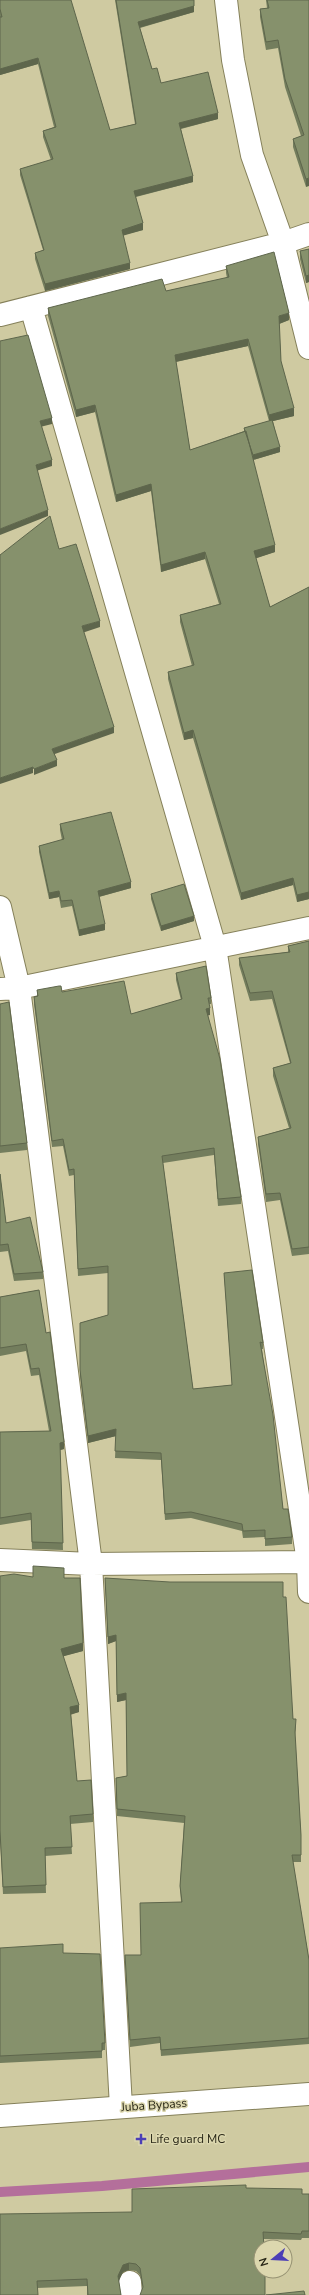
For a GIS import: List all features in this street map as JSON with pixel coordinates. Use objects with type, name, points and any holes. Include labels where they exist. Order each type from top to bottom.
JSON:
[{"type":"street","points":[[226,0],[233,60],[252,155],[283,243],[309,348]]},
{"type":"street","points":[[0,315],[283,243],[309,234]]},
{"type":"street","points":[[32,307],[215,947],[308,1562],[309,1592]]},
{"type":"street","points":[[0,907],[9,989],[91,1564],[121,2107]]},
{"type":"street","points":[[9,989],[309,928]]},
{"type":"street","points":[[0,1560],[91,1564],[308,1562]]},
{"type":"street","name":"Juba Bypass","points":[[0,2116],[309,2094]]},
{"type":"building","points":[[0,0],[71,0],[110,130],[136,124],[116,0],[194,0],[194,6],[138,22],[152,69],[157,68],[161,83],[208,72],[218,113],[179,123],[193,176],[134,191],[143,223],[122,230],[130,263],[45,284],[35,253],[44,250],[20,169],[53,159],[43,131],[56,127],[38,58],[0,69],[0,17],[2,17]]},
{"type":"building","points":[[267,0],[309,0],[309,178],[306,179],[293,139],[304,135],[285,79],[278,40],[266,42],[260,9],[269,8]]},
{"type":"building","points":[[309,249],[309,275],[306,276],[300,251]]},
{"type":"building","points":[[274,252],[289,313],[279,316],[281,361],[294,408],[269,415],[248,339],[175,355],[190,450],[246,431],[275,545],[254,551],[270,607],[309,587],[309,892],[297,895],[293,878],[241,893],[193,730],[184,733],[168,672],[194,665],[180,615],[221,604],[205,552],[161,565],[151,484],[116,495],[95,405],[76,410],[48,308],[162,279],[166,291],[229,277],[226,266]]},
{"type":"building","points":[[28,335],[52,418],[40,421],[52,460],[36,465],[48,510],[0,529],[0,341]]},
{"type":"building","points":[[272,420],[280,447],[253,455],[244,428]]},
{"type":"building","points":[[50,516],[59,549],[76,544],[100,621],[82,626],[114,727],[52,749],[57,760],[34,769],[33,767],[0,778],[0,555]]},
{"type":"building","points":[[111,812],[131,882],[98,891],[105,924],[79,930],[72,900],[61,901],[59,891],[49,893],[39,846],[64,839],[60,824]]},
{"type":"building","points":[[184,884],[194,916],[161,926],[151,894]]},
{"type":"building","points":[[309,941],[309,1247],[292,1249],[280,1193],[266,1194],[258,1137],[291,1128],[273,1068],[291,1063],[272,991],[250,993],[239,958],[290,952],[288,946]]},
{"type":"building","points":[[206,966],[211,998],[208,998],[210,1008],[206,1009],[220,1059],[241,1197],[218,1199],[214,1148],[162,1156],[193,1389],[232,1385],[224,1273],[252,1270],[263,1343],[260,1342],[273,1415],[283,1509],[288,1509],[292,1537],[265,1539],[265,1530],[243,1531],[242,1524],[191,1512],[165,1514],[161,1453],[115,1451],[116,1429],[88,1436],[80,1370],[80,1323],[108,1315],[108,1266],[78,1269],[74,1169],[69,1170],[63,1139],[52,1141],[34,997],[38,996],[37,990],[59,986],[61,986],[62,992],[124,981],[131,1014],[182,999],[176,973]]},
{"type":"building","points":[[9,1002],[27,1143],[0,1146],[0,1004]]},
{"type":"building","points":[[0,1174],[6,1223],[30,1217],[43,1272],[14,1274],[8,1244],[0,1245]]},
{"type":"building","points":[[39,1290],[46,1333],[50,1332],[64,1442],[60,1443],[63,1543],[32,1542],[31,1513],[0,1518],[0,1432],[51,1431],[39,1368],[31,1369],[26,1344],[0,1348],[0,1297]]},
{"type":"building","points":[[33,1566],[64,1568],[64,1578],[80,1578],[83,1643],[61,1649],[79,1705],[70,1707],[77,1781],[91,1780],[93,1814],[70,1816],[72,1847],[45,1848],[46,1885],[3,1887],[0,1831],[0,1576],[14,1574],[33,1577]]},
{"type":"building","points":[[105,1578],[170,1582],[283,1582],[283,1597],[286,1597],[293,1719],[296,1719],[295,1732],[301,1835],[301,1855],[292,1855],[309,1960],[309,2038],[161,2050],[160,2037],[130,2040],[125,1955],[141,1955],[140,1903],[182,1902],[180,1886],[185,1816],[117,1809],[116,1778],[127,1776],[126,1693],[117,1695],[116,1635],[108,1637]]},
{"type":"building","points":[[63,1944],[63,1953],[100,1954],[105,2043],[102,2043],[102,2051],[0,2056],[0,1948]]},
{"type":"building","points":[[246,2185],[246,2188],[302,2189],[302,2194],[309,2194],[309,2231],[302,2231],[301,2234],[263,2232],[263,2239],[253,2239],[253,2279],[265,2279],[265,2295],[140,2295],[143,2287],[140,2268],[136,2264],[129,2263],[123,2265],[118,2276],[121,2295],[88,2295],[87,2279],[37,2281],[38,2295],[0,2295],[0,2214],[132,2212],[132,2189]]},
{"type":"building","points":[[304,2291],[305,2295],[266,2295]]},
{"type":"waterway","points":[[0,2192],[102,2186],[309,2167]]},
{"type":"place","name":"Life guard MC","points":[[141,2139]]}]
